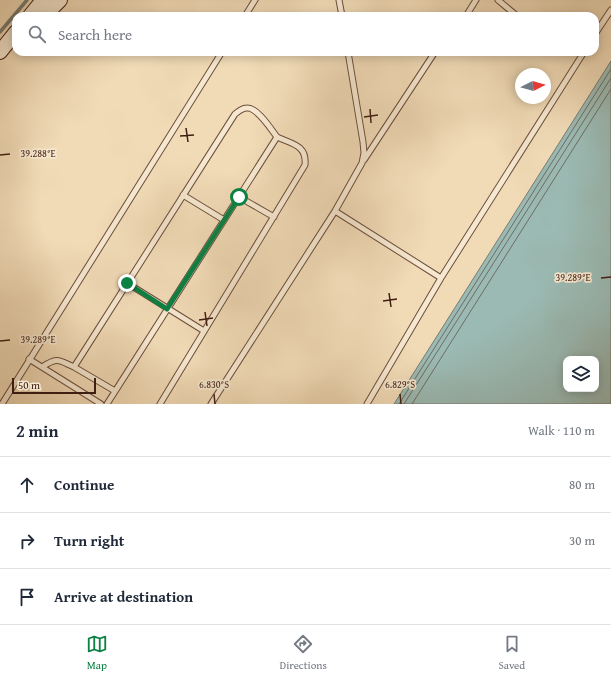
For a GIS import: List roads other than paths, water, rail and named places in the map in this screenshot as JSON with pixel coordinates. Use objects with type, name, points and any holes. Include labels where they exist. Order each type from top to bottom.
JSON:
[{"type":"main road","points":[[33,12],[43,0]]},
{"type":"main road","points":[[48,12],[60,0]]},
{"type":"main road","points":[[0,52],[12,37]]},
{"type":"main road","points":[[0,60],[12,48]]},
{"type":"lane","points":[[248,12],[255,0]]},
{"type":"lane","points":[[339,0],[341,12]]},
{"type":"lane","points":[[468,12],[476,0]]},
{"type":"lane","points":[[498,0],[512,12]]},
{"type":"lane","points":[[599,28],[611,10]]},
{"type":"lane","points":[[2,404],[219,56]]},
{"type":"lane","points":[[349,56],[363,142],[364,153],[362,163]]},
{"type":"lane","points":[[210,404],[335,211],[362,163],[432,56]]},
{"type":"lane","points":[[367,404],[441,278],[581,56]]},
{"type":"lane","points":[[74,367],[235,114],[242,108],[248,107],[254,110],[278,137],[300,147],[306,158],[305,165],[160,404]]},
{"type":"lane","points":[[107,404],[278,137]]},
{"type":"lane","points":[[183,195],[224,220]]},
{"type":"lane","points":[[239,197],[274,217]]},
{"type":"lane","points":[[335,211],[441,278]]},
{"type":"lane","points":[[127,283],[204,332]]},
{"type":"lane","points":[[29,359],[101,404]]},
{"type":"lane","points":[[42,367],[54,360],[58,360],[74,367],[115,391]]},
{"type":"water","points":[[611,61],[611,404],[394,404]]},
{"type":"waterway","points":[[17,12],[27,0]]},
{"type":"waterway","points":[[0,32],[12,18]]}]
